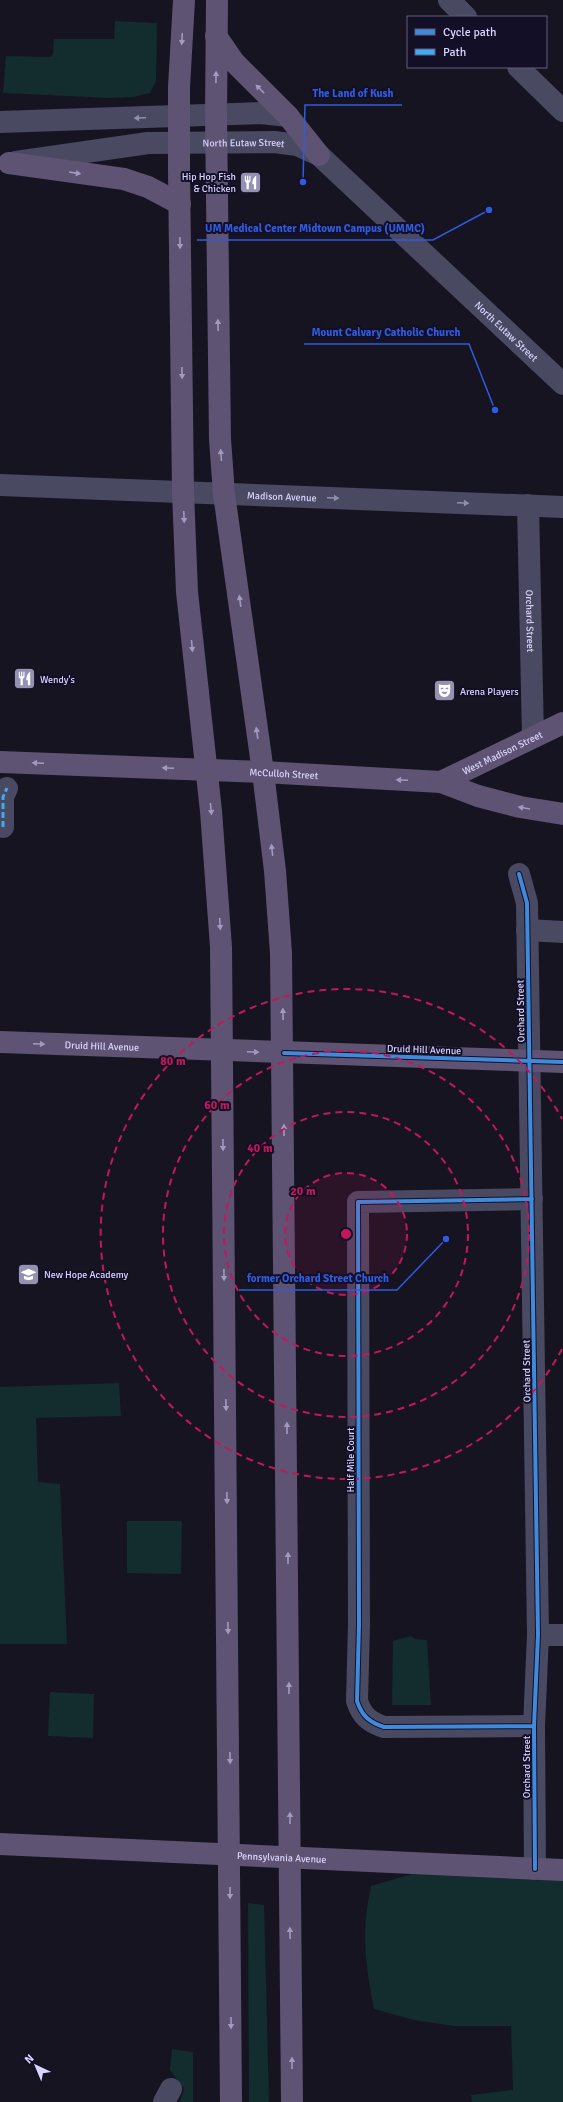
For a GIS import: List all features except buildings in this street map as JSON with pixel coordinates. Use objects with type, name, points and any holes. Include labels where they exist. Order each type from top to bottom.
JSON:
[{"type":"main road","points":[[184,0],[179,117],[183,492],[187,592],[194,669],[207,770],[216,861],[221,947],[231,2102]]},
{"type":"main road","points":[[217,0],[216,142],[220,439],[224,494],[263,772],[275,871],[281,953],[284,1052],[292,2102]]},
{"type":"main road","points":[[216,36],[234,62],[288,116],[319,155]]},
{"type":"main road","points":[[5,163],[124,179],[148,187],[180,204]]},
{"type":"main road","name":"West Madison Street","points":[[441,782],[563,723]]},
{"type":"main road","name":"McCulloh Street","points":[[0,762],[263,772],[441,782],[473,795],[513,806],[563,814]]},
{"type":"main road","name":"Druid Hill Avenue","points":[[0,1042],[563,1062]]},
{"type":"main road","name":"Pennsylvania Avenue","points":[[0,1844],[563,1870]]},
{"type":"street","points":[[449,0],[465,16]]},
{"type":"street","points":[[519,68],[563,111]]},
{"type":"street","points":[[0,122],[216,116],[261,113],[288,116]]},
{"type":"street","name":"North Eutaw Street","points":[[5,163],[148,143],[216,142],[285,143],[297,145],[319,155],[563,384]]},
{"type":"street","name":"Madison Avenue","points":[[0,485],[563,507]]},
{"type":"street","name":"Orchard Street","points":[[528,506],[533,737]]},
{"type":"street","points":[[3,827],[4,797],[7,788]]},
{"type":"street","name":"Orchard Street","points":[[519,874],[527,903],[528,1061],[532,1199],[538,1635],[534,1726],[535,1869]]},
{"type":"street","points":[[527,930],[563,932]]},
{"type":"street","name":"Half Mile Court","points":[[532,1199],[358,1202],[359,1625],[357,1701],[360,1710],[366,1719],[372,1723],[384,1727],[534,1726]]},
{"type":"street","points":[[538,1635],[563,1635]]},
{"type":"green space","points":[[115,21],[157,23],[156,81],[150,93],[133,97],[110,98],[3,93],[6,56],[51,57],[53,54],[54,39],[114,39]]},
{"type":"green space","points":[[119,1383],[121,1416],[36,1418],[38,1482],[60,1484],[67,1644],[0,1644],[0,1387]]},
{"type":"green space","points":[[127,1521],[182,1521],[181,1574],[127,1573]]},
{"type":"green space","points":[[411,1636],[415,1639],[427,1640],[431,1705],[392,1705],[393,1641]]},
{"type":"green space","points":[[50,1692],[94,1694],[93,1738],[48,1736]]},
{"type":"green space","points":[[433,1868],[563,1878],[563,2102],[472,2102],[471,2095],[513,2090],[511,2026],[453,2026],[414,2020],[374,2009],[368,1977],[365,1948],[366,1918],[371,1886]]},
{"type":"green space","points":[[248,1903],[264,1905],[269,2102],[249,2102]]},
{"type":"green space","points":[[172,2049],[193,2052],[193,2102],[180,2102],[184,2089],[170,2070]]},
{"type":"marked path","points":[[3,827],[3,797],[7,788]]},
{"type":"cycle path","points":[[519,874],[527,903],[538,1635],[534,1726],[535,1869]]},
{"type":"cycle path","points":[[284,1053],[563,1062]]},
{"type":"cycle path","points":[[532,1199],[358,1202],[359,1625],[357,1701],[361,1711],[370,1721],[384,1727],[534,1726]]},
{"type":"place","name":"Hip Hop Fish & Chicken","points":[[251,182]]},
{"type":"place","name":"The Land of Kush","points":[[303,182]]},
{"type":"place","name":"UM Medical Center Midtown Campus (UMMC)","points":[[489,210]]},
{"type":"place","name":"Mount Calvary Catholic Church","points":[[495,410]]},
{"type":"place","name":"Wendy's","points":[[24,679]]},
{"type":"place","name":"Arena Players","points":[[444,691]]},
{"type":"place","name":"former Orchard Street Church","points":[[446,1239]]},
{"type":"place","name":"New Hope Academy","points":[[29,1274]]}]
